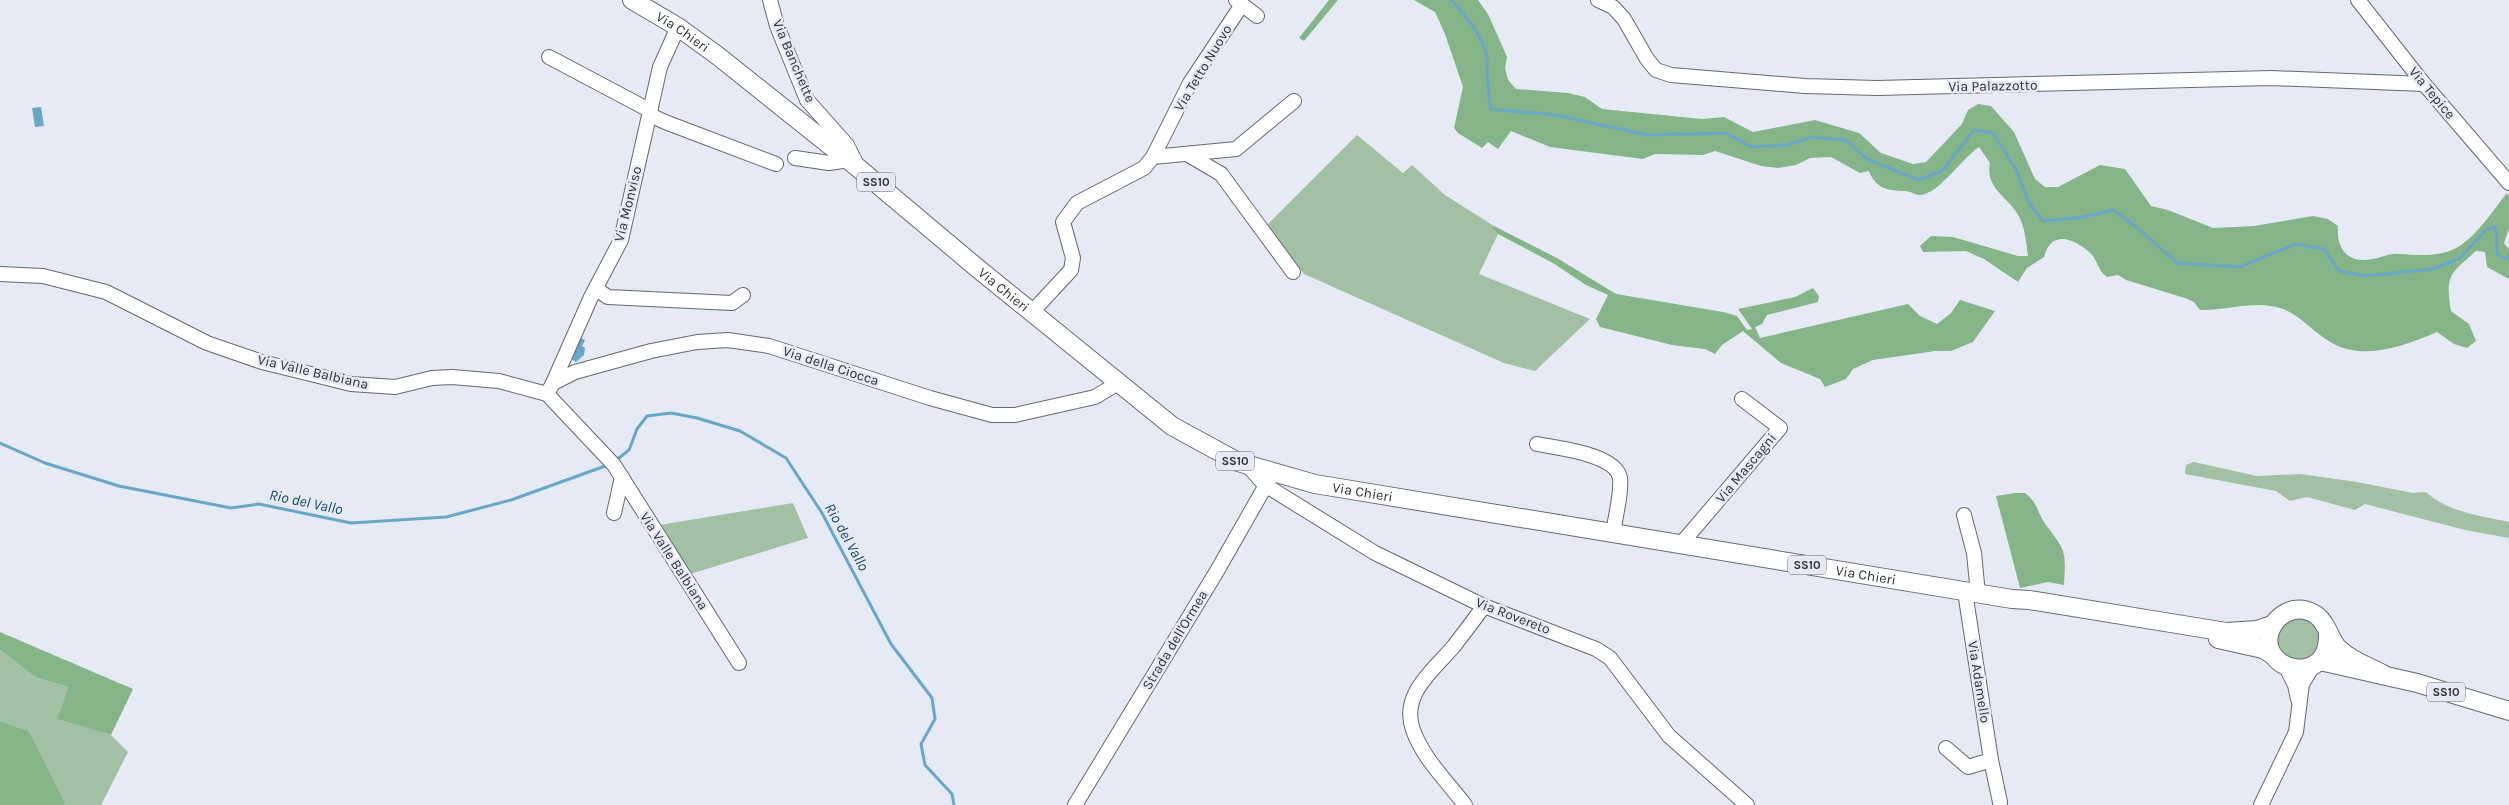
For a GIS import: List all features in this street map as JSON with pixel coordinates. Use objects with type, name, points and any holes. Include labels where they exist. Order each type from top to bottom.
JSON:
[{"type":"main road","name":"Via Chieri","points":[[632,0],[678,27],[718,56],[853,164],[1118,384],[1172,426],[1269,479],[1316,484],[1681,544],[1970,596],[2030,600],[2226,632],[2257,630],[2272,625],[2286,612],[2304,610],[2320,618],[2336,646],[2351,658],[2383,674]]},
{"type":"main road","name":"Via Chieri","points":[[2006,598],[2027,606],[2238,642],[2273,655],[2286,667]]},
{"type":"main road","points":[[2272,625],[2269,635],[2273,655]]},
{"type":"main road","points":[[2286,667],[2304,669],[2316,663],[2326,653],[2328,634]]},
{"type":"main road","points":[[2316,663],[2383,674]]},
{"type":"main road","name":"SS10","points":[[2383,674],[2509,711]]},
{"type":"street","name":"Via Banchette","points":[[770,0],[777,26],[807,100],[847,145],[853,164]]},
{"type":"street","name":"Via Palazzotto","points":[[1598,0],[1613,7],[1624,19],[1647,59],[1656,70],[1671,76],[1805,86],[1877,88],[2271,78],[2424,84]]},
{"type":"street","name":"Via Tepice","points":[[2358,0],[2424,84],[2509,183]]},
{"type":"street","name":"Via Tetto Nuovo","points":[[1032,312],[1072,270],[1073,258],[1063,222],[1077,203],[1144,168],[1153,157],[1190,83],[1238,3],[1257,16]]},
{"type":"street","name":"Via Monviso","points":[[550,388],[621,240],[660,67],[678,27]]},
{"type":"street","points":[[549,57],[665,122],[776,164]]},
{"type":"street","points":[[1153,157],[1236,149],[1294,101]]},
{"type":"street","points":[[1187,154],[1221,174],[1293,272]]},
{"type":"street","points":[[795,158],[853,164]]},
{"type":"street","name":"Via Valle Balbiana","points":[[0,274],[43,276],[106,292],[207,343],[262,362],[351,384],[395,387],[432,378],[452,377],[550,388],[622,477],[646,519],[739,663]]},
{"type":"street","points":[[596,289],[608,297],[732,303],[742,296]]},
{"type":"street","name":"Via della Ciocca","points":[[550,388],[575,372],[651,351],[697,342],[728,340],[769,346],[930,398],[992,415],[1015,415],[1095,397],[1118,384]]},
{"type":"street","name":"Via Mascagni","points":[[1681,544],[1780,428],[1742,399]]},
{"type":"street","points":[[1538,444],[1600,458],[1615,469],[1620,478],[1614,533]]},
{"type":"street","points":[[614,513],[622,477]]},
{"type":"street","name":"Via Rovereto","points":[[1269,479],[1375,553],[1484,606],[1578,640],[1610,658],[1669,736],[1747,805]]},
{"type":"street","name":"Strada dell'Ormea","points":[[1075,805],[1212,579],[1269,479]]},
{"type":"street","points":[[1964,515],[1974,553],[1970,596]]},
{"type":"street","name":"Via Adamello","points":[[1964,638],[1960,611],[1970,596]]},
{"type":"street","name":"Via Adamello","points":[[1970,596],[1991,760],[2000,802]]},
{"type":"street","points":[[1465,805],[1438,772],[1421,747],[1412,728],[1412,711],[1414,696],[1422,681],[1453,647],[1484,606]]},
{"type":"street","points":[[2261,805],[2296,732],[2302,684],[2316,663]]},
{"type":"street","points":[[2286,667],[2295,685],[2298,705]]},
{"type":"street","points":[[1946,748],[1968,767],[1991,760]]},
{"type":"green space","points":[[1329,0],[1338,0],[1304,41],[1299,38]]},
{"type":"green space","points":[[1414,0],[1478,0],[1488,14],[1507,57],[1505,68],[1508,80],[1516,89],[1568,93],[1585,97],[1602,109],[1702,119],[1724,117],[1753,132],[1815,120],[1859,133],[1881,153],[1913,164],[1926,162],[1962,124],[1968,110],[1978,104],[1991,106],[2014,132],[2035,179],[2045,187],[2058,187],[2100,165],[2125,169],[2151,206],[2168,210],[2213,228],[2254,226],[2313,216],[2328,219],[2338,226],[2339,242],[2345,253],[2356,259],[2372,259],[2395,254],[2431,255],[2454,249],[2474,234],[2507,193],[2509,196],[2509,229],[2504,243],[2509,249],[2509,279],[2487,267],[2485,252],[2476,251],[2455,271],[2449,282],[2449,299],[2451,311],[2469,324],[2476,341],[2467,348],[2454,344],[2437,332],[2397,347],[2368,351],[2354,350],[2340,347],[2327,340],[2295,315],[2273,306],[2252,305],[2200,310],[2194,302],[2185,298],[2126,280],[2118,275],[2107,277],[2101,271],[2092,255],[2083,247],[2070,240],[2057,240],[2052,243],[2047,248],[2044,257],[2027,268],[2018,282],[1984,259],[1966,251],[1923,252],[1920,246],[1931,236],[1953,237],[2018,256],[2028,256],[2025,234],[2020,218],[1993,185],[1989,171],[1990,163],[1979,147],[1935,189],[1920,195],[1883,187],[1875,181],[1869,171],[1860,173],[1831,157],[1810,158],[1796,165],[1778,168],[1761,166],[1715,151],[1703,155],[1655,154],[1643,159],[1550,147],[1511,131],[1498,149],[1488,142],[1482,148],[1458,133],[1454,128],[1463,87],[1445,34],[1435,12]]},
{"type":"green space","points":[[1357,135],[1403,173],[1412,165],[1445,195],[1494,226],[1492,229],[1498,234],[1479,274],[1590,319],[1535,371],[1504,363],[1304,274],[1267,225]]},
{"type":"green space","points":[[1494,226],[1557,258],[1616,294],[1723,312],[1737,316],[1747,330],[1752,329],[1738,309],[1795,297],[1813,288],[1819,296],[1818,302],[1767,315],[1762,324],[1755,327],[1760,338],[1908,304],[1920,316],[1937,324],[1951,313],[1960,300],[1995,311],[1973,342],[1951,351],[1935,351],[1873,360],[1853,369],[1846,379],[1825,387],[1820,379],[1781,363],[1743,331],[1722,345],[1715,354],[1705,349],[1672,345],[1600,327],[1596,319],[1608,295],[1586,285],[1553,263],[1498,234],[1492,229]]},
{"type":"green space","points":[[2194,462],[2257,476],[2300,474],[2357,482],[2413,493],[2426,492],[2434,499],[2454,509],[2509,522],[2509,538],[2465,530],[2365,504],[2355,510],[2307,497],[2290,501],[2276,491],[2185,474],[2186,465]]},
{"type":"green space","points":[[2025,493],[2033,501],[2043,521],[2061,546],[2065,565],[2064,585],[2048,582],[2020,588],[1996,496]]},
{"type":"green space","points":[[793,503],[808,538],[690,574],[659,525]]},
{"type":"green space","points":[[2298,618],[2313,624],[2319,639],[2313,654],[2298,660],[2283,654],[2277,639],[2283,624]]},
{"type":"green space","points":[[0,632],[133,689],[111,735],[57,719],[69,687],[35,677],[0,650]]},
{"type":"green space","points":[[0,650],[35,677],[70,687],[58,719],[111,735],[128,752],[101,805],[66,805],[29,731],[0,721]]},
{"type":"green space","points":[[0,721],[29,731],[66,805],[0,805]]},
{"type":"water","points":[[41,107],[44,126],[35,127],[32,108]]},
{"type":"water","points":[[579,337],[585,340],[582,346],[585,348],[584,355],[576,362],[569,358]]},
{"type":"waterway","points":[[1451,0],[1468,19],[1485,51],[1491,109],[1556,115],[1647,135],[1726,133],[1751,147],[1787,145],[1812,137],[1846,140],[1867,159],[1918,180],[1942,171],[1974,130],[1993,133],[2017,171],[2029,203],[2043,221],[2078,218],[2113,210],[2140,230],[2177,263],[2239,267],[2296,244],[2324,249],[2339,271],[2366,276],[2432,269],[2459,259],[2486,230],[2495,227],[2498,255],[2509,260]]},
{"type":"waterway","name":"Rio del Vallo","points":[[615,461],[629,450],[637,429],[647,416],[671,413],[697,418],[740,431],[786,458],[822,513],[891,644],[932,698],[935,719],[921,744],[925,765],[952,794],[954,805]]},
{"type":"waterway","name":"Rio del Vallo","points":[[0,443],[45,463],[119,486],[231,508],[259,504],[351,523],[446,517],[511,500],[608,465]]}]
